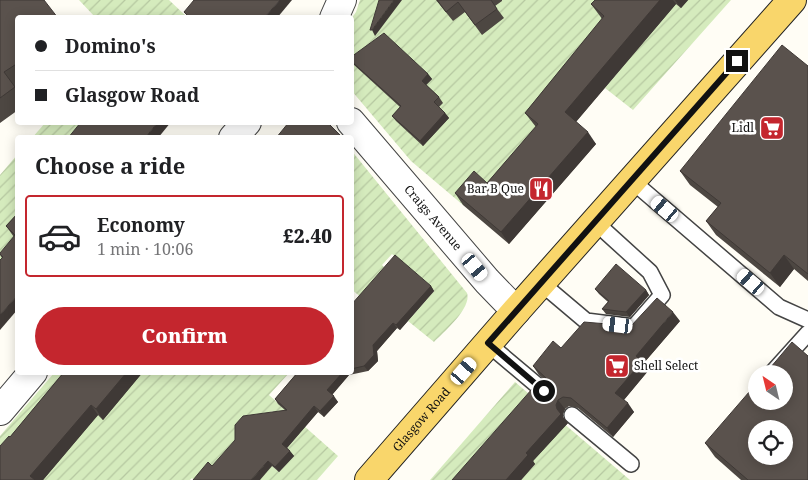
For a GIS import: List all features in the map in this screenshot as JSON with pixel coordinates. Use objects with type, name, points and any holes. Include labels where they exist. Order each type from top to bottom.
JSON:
[{"type":"main road","name":"Glasgow Road","points":[[369,480],[792,0]]},
{"type":"street","points":[[335,15],[342,0]]},
{"type":"street","points":[[236,135],[244,125]]},
{"type":"street","name":"Craigs Avenue","points":[[354,125],[487,282],[516,311]]},
{"type":"street","points":[[0,411],[30,375]]},
{"type":"lane","points":[[632,180],[779,307],[808,320]]},
{"type":"lane","points":[[541,283],[586,321],[634,327],[662,295],[650,272],[595,222]]},
{"type":"lane","points":[[780,365],[808,333]]},
{"type":"lane","points":[[488,343],[544,391]]},
{"type":"lane","points":[[572,415],[631,464]]},
{"type":"green space","points":[[79,0],[169,0],[185,15],[93,15]]},
{"type":"green space","points":[[360,0],[608,0],[613,28],[546,136],[495,195],[482,183],[463,205],[411,161],[354,94],[354,15]]},
{"type":"green space","points":[[626,0],[731,0],[633,110],[605,88],[656,26]]},
{"type":"green space","points":[[43,125],[93,125],[91,135],[35,135]]},
{"type":"green space","points":[[354,154],[467,293],[465,306],[461,312],[434,342],[408,321],[434,291],[392,254],[382,265],[389,272],[380,313],[354,291]]},
{"type":"green space","points":[[15,157],[15,244],[0,274],[0,175]]},
{"type":"green space","points":[[52,375],[287,375],[269,395],[338,456],[317,480],[194,480],[192,478],[190,480],[0,480],[0,436]],"holes":[[[272,411],[298,435],[286,449],[293,456],[279,472],[271,465],[259,426]]]},
{"type":"green space","points":[[515,382],[630,480],[430,480]]},
{"type":"building","points":[[0,0],[44,0],[56,15],[15,15],[15,65],[4,72],[15,87],[0,98]]},
{"type":"building","points":[[194,0],[280,0],[267,15],[187,15],[184,12]]},
{"type":"building","points":[[379,0],[394,0],[372,30],[370,30]]},
{"type":"building","points":[[437,0],[491,0],[497,9],[475,25],[458,2],[446,12]]},
{"type":"building","points":[[595,0],[660,0],[565,112],[588,132],[501,232],[455,193],[474,171],[487,183],[538,124],[525,113],[604,16],[591,4]]},
{"type":"building","points":[[384,33],[428,74],[422,81],[439,97],[434,102],[445,113],[420,141],[392,116],[401,106],[354,64],[354,55]]},
{"type":"building","name":"Lidl","points":[[782,45],[808,66],[808,274],[784,255],[770,273],[706,221],[721,203],[680,171]]},
{"type":"building","points":[[79,125],[156,125],[147,135],[70,135]]},
{"type":"building","points":[[287,125],[330,125],[340,135],[278,135]]},
{"type":"building","points":[[15,216],[15,235],[6,226]]},
{"type":"building","points":[[15,235],[15,298],[0,315],[0,260],[3,257],[0,253]]},
{"type":"building","points":[[395,255],[431,286],[396,325],[393,323],[373,345],[374,355],[364,366],[354,368],[354,302]]},
{"type":"building","points":[[616,264],[646,290],[626,312],[602,309],[609,301],[595,289]]},
{"type":"building","points":[[657,298],[673,312],[636,356],[642,362],[615,393],[628,403],[607,428],[571,398],[563,397],[558,400],[556,405],[561,414],[526,453],[528,455],[506,480],[452,480],[532,389],[540,391],[545,387],[546,378],[533,366],[553,341],[561,348],[584,322],[631,326]]},
{"type":"building","points":[[792,342],[808,356],[808,480],[748,480],[705,443],[748,393],[748,410],[793,410],[793,365],[773,365]]},
{"type":"building","points":[[62,375],[124,375],[96,409],[91,405],[30,476],[35,480],[0,480],[0,446],[10,437]]},
{"type":"building","points":[[295,375],[340,375],[327,390],[334,396],[320,411],[314,406],[282,444],[290,451],[275,467],[268,461],[251,480],[193,480],[208,462],[212,466],[235,440],[235,425],[243,416],[287,410],[275,399]]},
{"type":"place","name":"Lidl","points":[[772,128]]},
{"type":"place","name":"Bar B Que","points":[[541,189]]},
{"type":"place","name":"Shell Select","points":[[617,366]]},
{"type":"route","points":[[544,391],[488,343],[737,61]]}]
